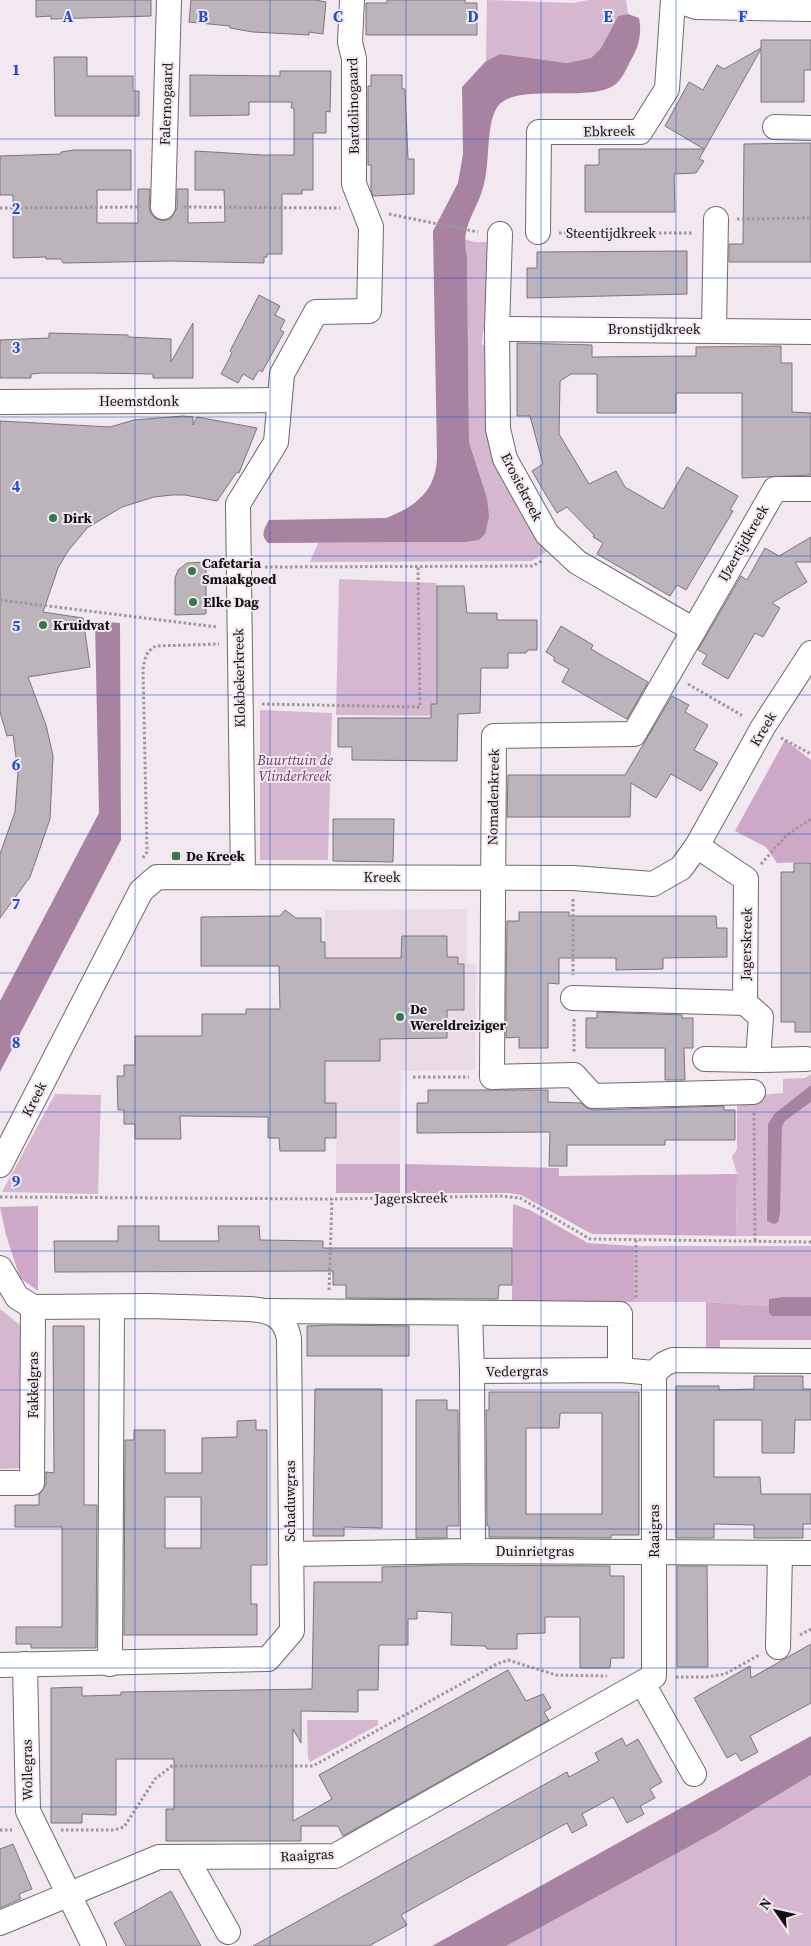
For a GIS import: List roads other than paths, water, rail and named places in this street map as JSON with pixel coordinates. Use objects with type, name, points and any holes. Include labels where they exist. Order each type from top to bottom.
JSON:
[{"type":"street","name":"Falernogaard","points":[[163,207],[169,0]]},
{"type":"street","name":"Bardolinogaard","points":[[278,400],[282,374],[316,312],[369,311],[372,232],[354,184],[354,59],[350,42],[352,0]]},
{"type":"street","name":"Ebkreek","points":[[538,232],[539,132],[640,132],[667,89],[674,0],[696,7],[811,8]]},
{"type":"street","points":[[774,127],[811,128]]},
{"type":"street","points":[[714,330],[716,219]]},
{"type":"street","name":"Erosiekreek","points":[[491,233],[497,328],[498,429],[504,459],[547,534],[577,562],[694,630]]},
{"type":"street","name":"Bronstijdkreek","points":[[497,328],[811,332]]},
{"type":"street","name":"Heemstdonk","points":[[0,402],[278,400]]},
{"type":"street","name":"Klokbekerkreek","points":[[243,877],[238,636],[238,504],[276,442],[278,400]]},
{"type":"street","name":"IJzertijdkreek","points":[[694,630],[775,489],[811,489]]},
{"type":"street","name":"Nomadenkreek","points":[[492,878],[494,736],[634,734],[694,630]]},
{"type":"street","name":"Kreek","points":[[0,1165],[141,891],[157,877],[573,878],[653,884],[681,868],[698,846],[763,727],[811,653]]},
{"type":"street","name":"Jagerskreek","points":[[698,846],[746,879],[745,1003]]},
{"type":"street","points":[[492,878],[492,1078],[574,1076],[593,1096],[754,1092]]},
{"type":"street","points":[[574,998],[745,1003],[761,1017],[758,1060]]},
{"type":"street","points":[[705,1059],[806,1059]]},
{"type":"street","points":[[0,1268],[17,1297],[33,1307],[200,1307],[267,1311],[620,1314],[620,1370]]},
{"type":"street","name":"Fakkelgras","points":[[0,1483],[32,1483],[33,1307]]},
{"type":"street","points":[[110,1664],[112,1307]]},
{"type":"street","name":"Schaduwgras","points":[[0,1664],[110,1664],[268,1659],[292,1631],[289,1339],[287,1329],[282,1320],[267,1311]]},
{"type":"street","name":"Vedergras","points":[[470,1314],[472,1371],[620,1370],[654,1373]]},
{"type":"street","points":[[654,1373],[664,1364],[673,1360],[811,1361]]},
{"type":"street","points":[[472,1371],[473,1551]]},
{"type":"street","name":"Raaigras","points":[[654,1373],[654,1552],[649,1680],[694,1774]]},
{"type":"street","name":"Duinrietgras","points":[[291,1554],[473,1551],[811,1553]]},
{"type":"street","points":[[778,1647],[780,1553]]},
{"type":"street","name":"Wollegras","points":[[25,1664],[28,1811],[94,1946]]},
{"type":"street","name":"Raaigras","points":[[0,1923],[159,1857],[335,1856],[649,1680]]},
{"type":"street","points":[[186,1858],[228,1932]]},
{"type":"place","name":"Dirk","points":[[53,518]]},
{"type":"place","name":"Cafetaria Smaakgoed","points":[[192,571]]},
{"type":"place","name":"Elke Dag","points":[[193,602]]},
{"type":"place","name":"Kruidvat","points":[[43,625]]},
{"type":"place","name":"De Kreek","points":[[176,856]]},
{"type":"place","name":"De Wereldreiziger","points":[[400,1017]]},
{"type":"park label","name":"Buurttuin de Vlinderkreek","points":[[295,768]]}]
